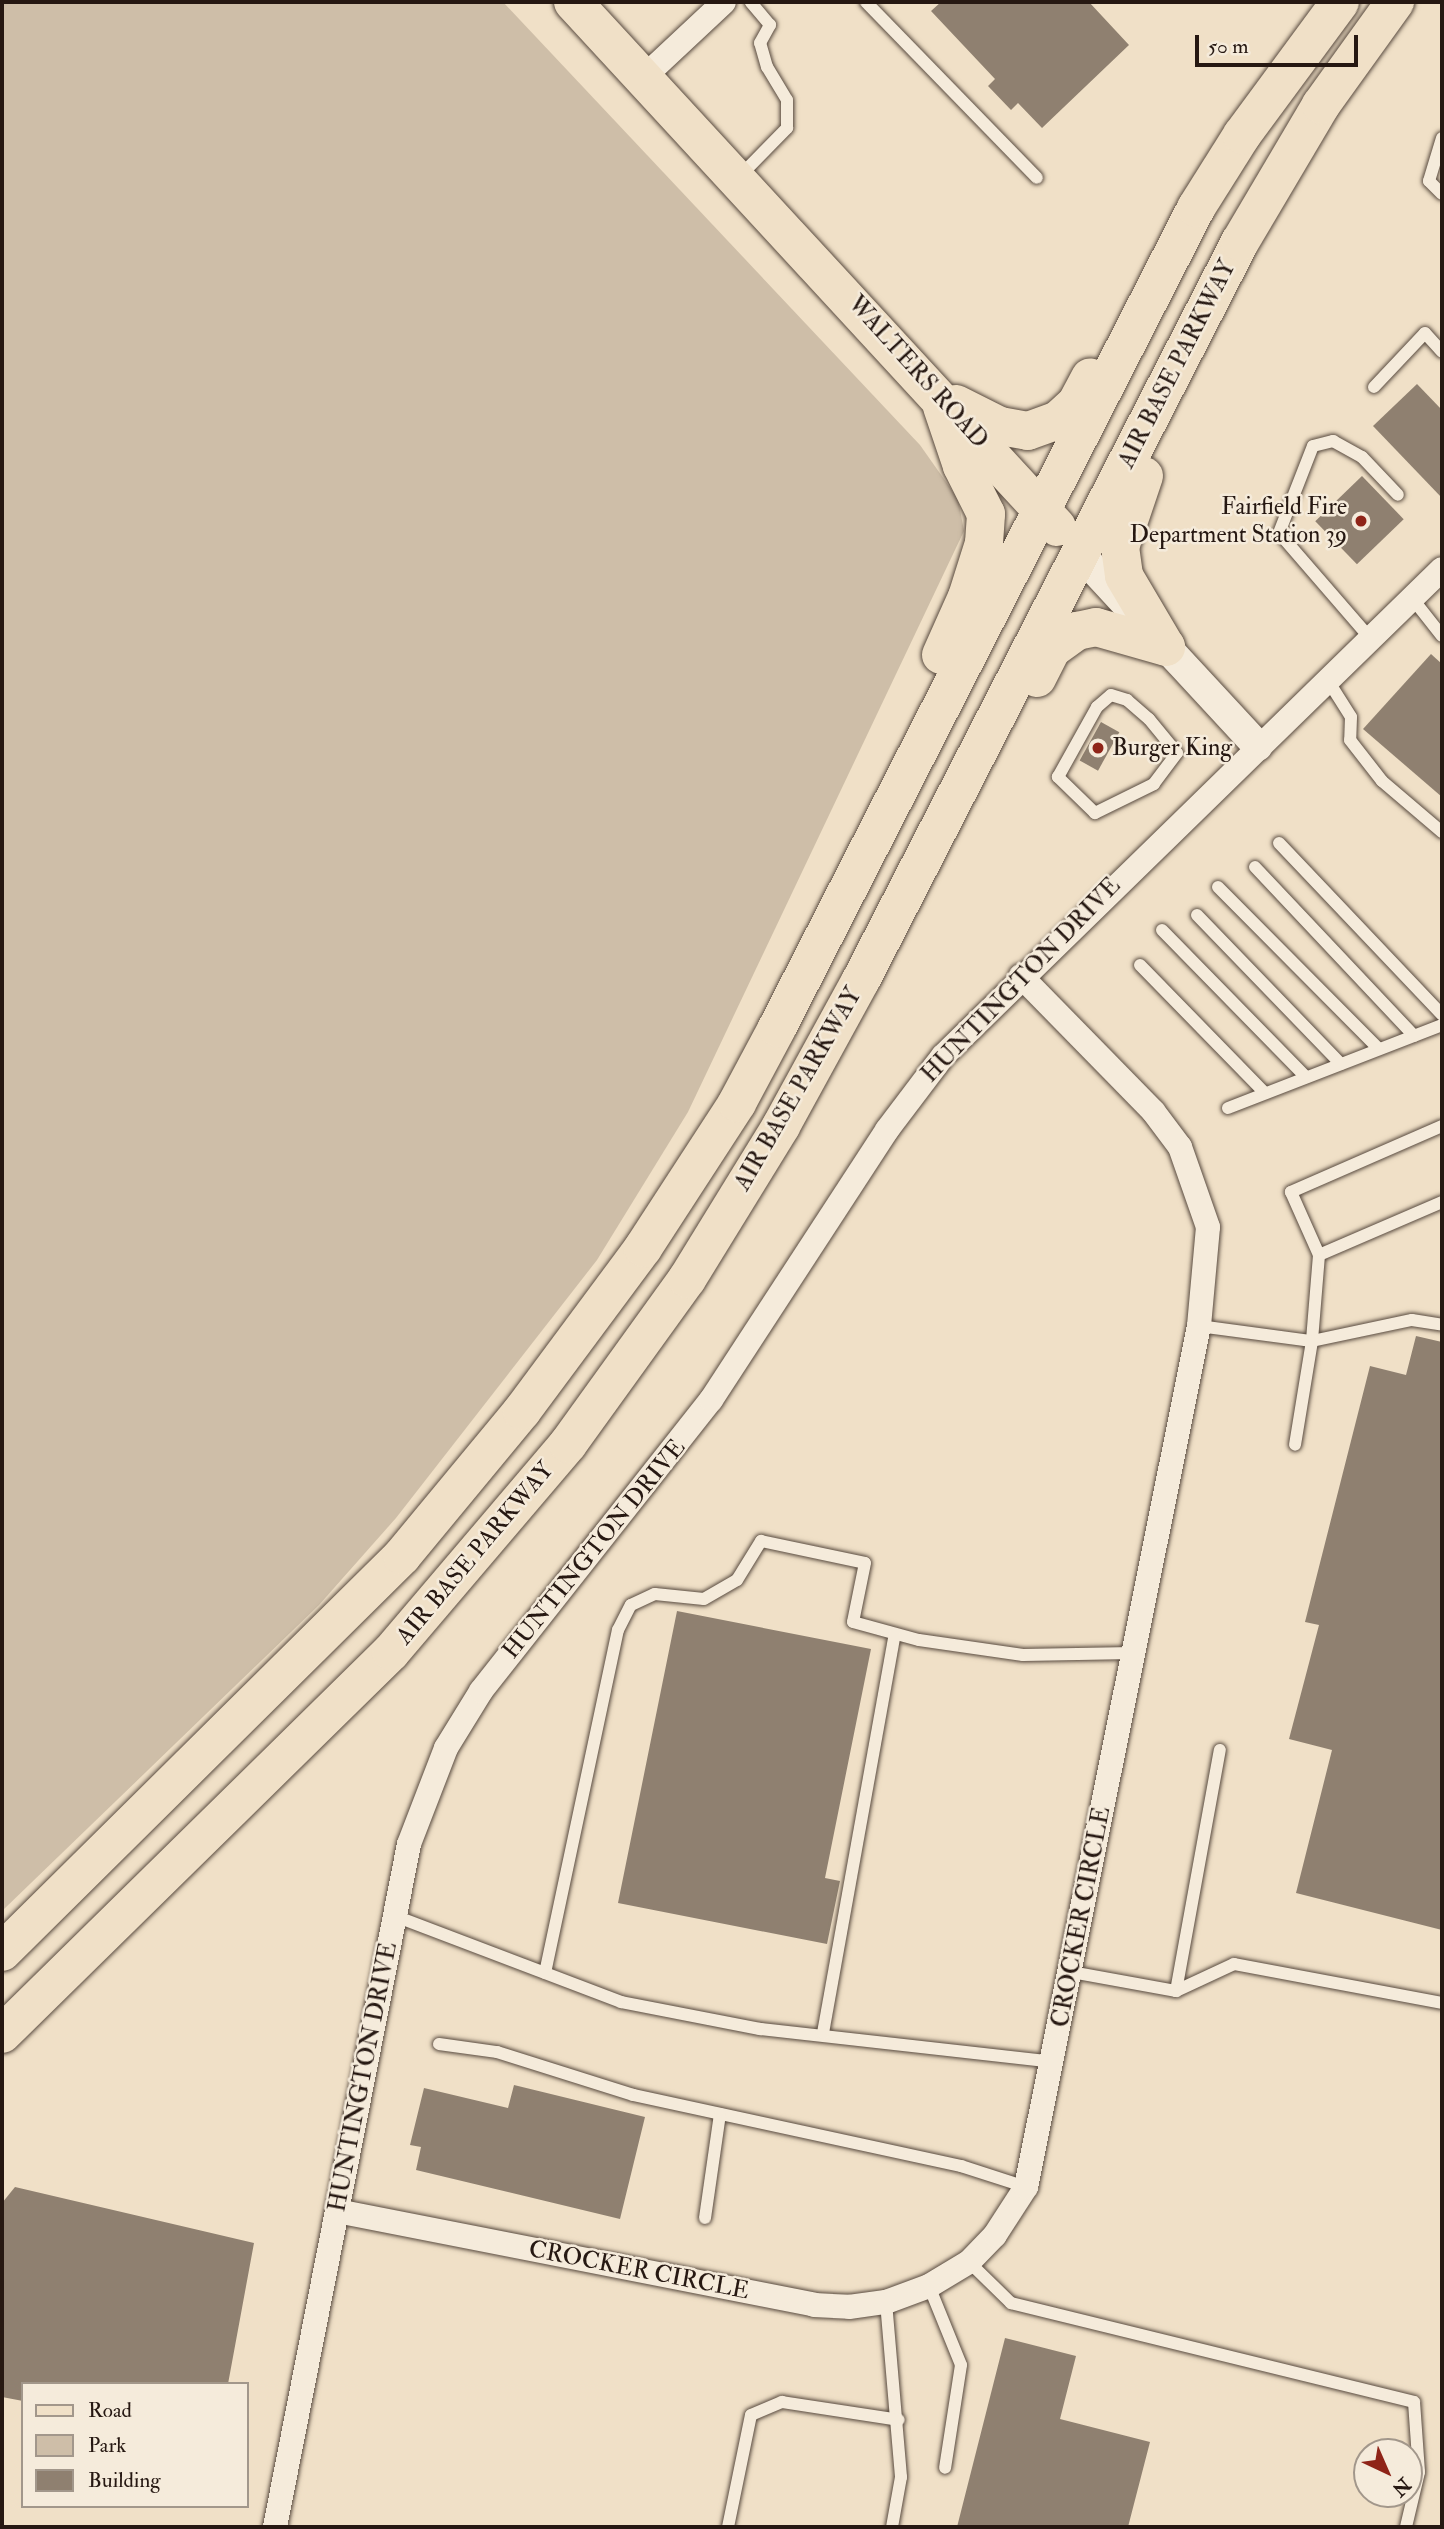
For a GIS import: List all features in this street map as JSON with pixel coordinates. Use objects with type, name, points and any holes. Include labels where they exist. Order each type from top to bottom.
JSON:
[{"type":"main road","name":"WALTERS ROAD","points":[[573,2],[739,177],[939,395],[1079,553]]},
{"type":"main road","name":"AIR BASE PARKWAY","points":[[2,1952],[347,1613],[514,1422],[643,1248],[737,1103],[848,892],[1196,208],[1242,135],[1340,2]]},
{"type":"main road","name":"AIR BASE PARKWAY","points":[[2,2034],[391,1651],[568,1444],[687,1279],[781,1126],[901,900],[1181,354],[1280,172],[1395,2]]},
{"type":"main road","points":[[939,395],[1000,426],[1028,431],[1058,420],[1076,404],[1156,251],[1196,208]]},
{"type":"main road","points":[[1166,648],[1124,576],[1120,548],[1167,415],[1181,354]]},
{"type":"main road","points":[[848,892],[984,543],[986,514],[962,466],[939,395]]},
{"type":"main road","points":[[901,900],[982,781],[1063,639],[1096,627],[1166,648]]},
{"type":"street","points":[[645,76],[724,2]]},
{"type":"street","name":"WALTERS ROAD","points":[[1079,553],[1258,746]]},
{"type":"street","name":"HUNTINGTON DRIVE","points":[[275,2527],[394,1916],[426,1794],[481,1691],[711,1400],[918,1085],[1021,976],[1442,569]]},
{"type":"street","name":"CROCKER CIRCLE","points":[[337,2211],[814,2305],[886,2302],[929,2286],[969,2262],[995,2235],[1026,2187],[1054,2062],[1132,1653],[1199,1326],[1208,1227],[1180,1147],[1153,1111],[1021,976]]},
{"type":"lane","points":[[739,177],[787,128],[787,100],[767,67],[760,43],[770,25],[751,2]]},
{"type":"lane","points":[[866,2],[1037,178]]},
{"type":"lane","points":[[1442,138],[1429,181],[1442,194]]},
{"type":"lane","points":[[1374,387],[1425,333],[1442,352]]},
{"type":"lane","points":[[1370,638],[1279,533],[1313,446],[1333,441],[1362,457],[1398,495]]},
{"type":"lane","points":[[1412,598],[1442,636]]},
{"type":"lane","points":[[1327,679],[1351,717],[1350,740],[1382,781],[1442,832]]},
{"type":"lane","points":[[1111,695],[1149,719],[1177,753],[1154,784],[1095,813],[1058,776],[1097,707],[1111,695]]},
{"type":"lane","points":[[1279,843],[1442,1015]]},
{"type":"lane","points":[[1255,867],[1414,1036]]},
{"type":"lane","points":[[1218,887],[1379,1049]]},
{"type":"lane","points":[[1197,915],[1341,1064]]},
{"type":"lane","points":[[1162,930],[1306,1077]]},
{"type":"lane","points":[[1140,965],[1265,1093]]},
{"type":"lane","points":[[1228,1108],[1442,1025]]},
{"type":"lane","points":[[1294,1445],[1312,1341],[1319,1255],[1291,1192],[1442,1126]]},
{"type":"lane","points":[[1319,1255],[1442,1202]]},
{"type":"lane","points":[[1199,1326],[1312,1341],[1412,1321],[1442,1325]]},
{"type":"lane","points":[[545,1973],[618,1630],[631,1605],[654,1594],[704,1599],[737,1580],[761,1541],[864,1563],[853,1622],[895,1634],[1023,1655],[1132,1653]]},
{"type":"lane","points":[[823,2033],[895,1634]]},
{"type":"lane","points":[[1176,1991],[1220,1750]]},
{"type":"lane","points":[[394,1916],[621,2001],[760,2029],[823,2033],[1054,2062]]},
{"type":"lane","points":[[1071,1972],[1176,1991],[1234,1964],[1442,2003]]},
{"type":"lane","points":[[439,2044],[497,2052],[633,2095],[961,2165],[1026,2187]]},
{"type":"lane","points":[[705,2218],[720,2114]]},
{"type":"lane","points":[[969,2262],[1011,2303],[1414,2402],[1419,2472],[1406,2527]]},
{"type":"lane","points":[[929,2286],[961,2365],[945,2468]]},
{"type":"lane","points":[[886,2302],[899,2420],[901,2477],[892,2527]]},
{"type":"lane","points":[[728,2527],[751,2415],[782,2402],[899,2420]]},
{"type":"green space","points":[[2,2],[503,2],[920,445],[958,499],[964,531],[688,1112],[597,1260],[396,1518],[319,1605],[2,1911]]},
{"type":"building","points":[[941,2],[1089,2],[1129,45],[1042,128],[1018,103],[1011,110],[988,86],[995,79],[931,11]]},
{"type":"building","points":[[1417,384],[1442,410],[1442,498],[1373,426]]},
{"type":"building","points":[[1362,476],[1404,519],[1357,564],[1315,521]]},
{"type":"building","points":[[1431,654],[1442,664],[1442,797],[1363,729]]},
{"type":"building","name":"Burger King","points":[[1101,722],[1119,732],[1098,771],[1080,760]]},
{"type":"building","points":[[1416,1336],[1442,1342],[1442,1930],[1296,1893],[1332,1750],[1289,1739],[1319,1625],[1305,1622],[1370,1366],[1406,1375]]},
{"type":"building","points":[[677,1611],[871,1649],[825,1878],[840,1881],[827,1944],[618,1903]]},
{"type":"building","points":[[514,2085],[645,2117],[620,2219],[416,2170],[421,2147],[410,2145],[424,2088],[508,2108]]},
{"type":"building","points":[[15,2187],[254,2243],[228,2382],[21,2382],[21,2401],[2,2397],[2,2203]]},
{"type":"building","points":[[1005,2338],[1076,2356],[1060,2419],[1150,2442],[1128,2527],[957,2527]]},
{"type":"place","name":"Fairfield Fire Department Station 39","points":[[1361,521]]},
{"type":"place","name":"Burger King","points":[[1098,748]]}]
